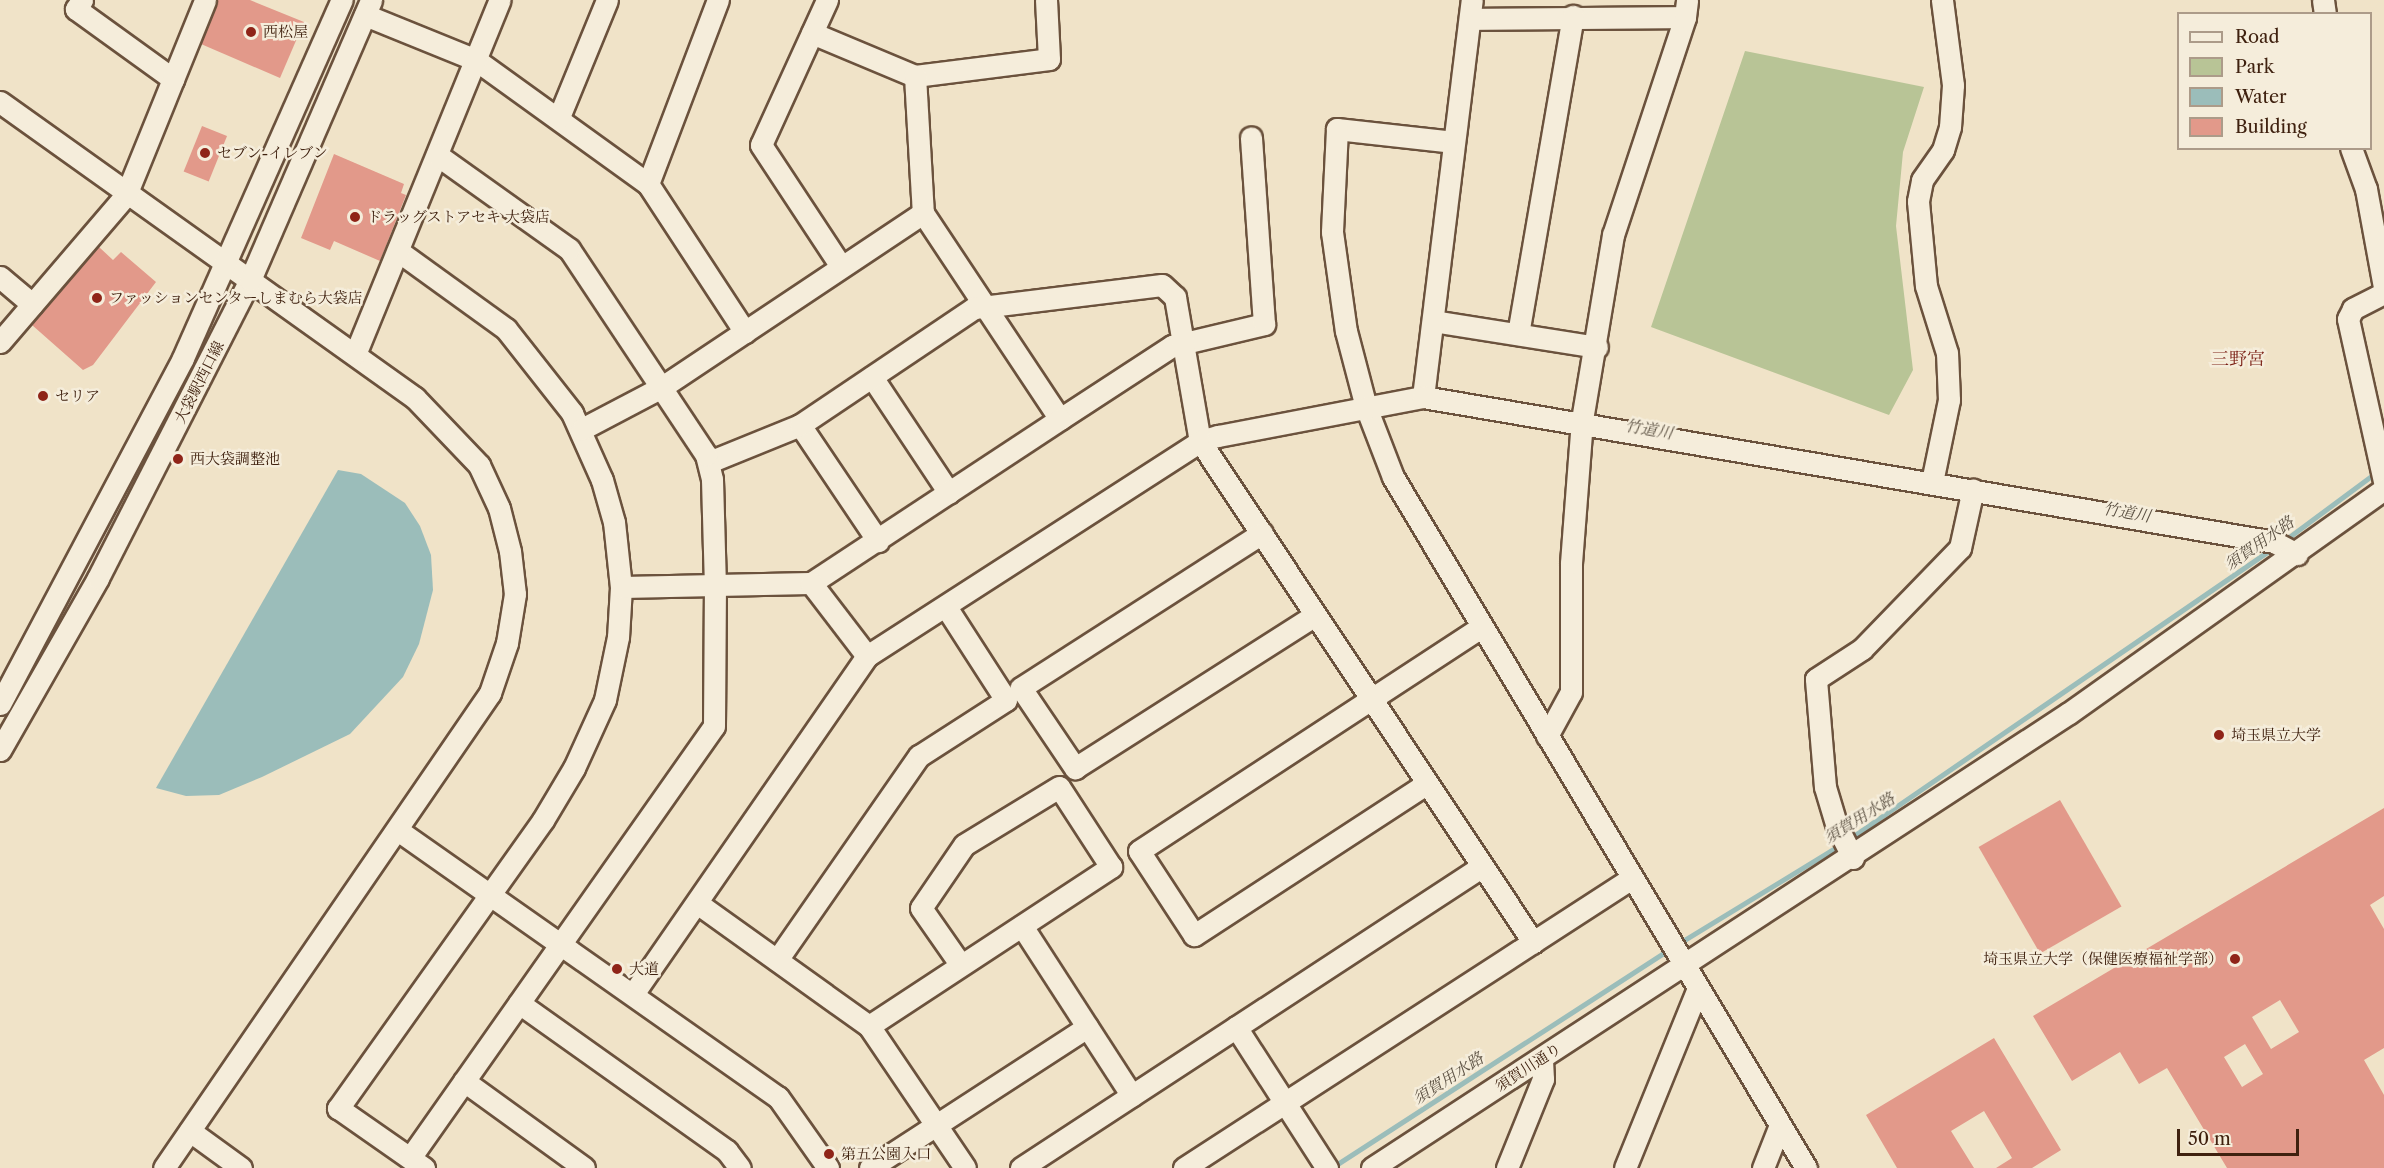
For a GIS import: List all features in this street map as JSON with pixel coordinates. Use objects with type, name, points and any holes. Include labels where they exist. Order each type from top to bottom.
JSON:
[{"type":"street","points":[[82,0],[76,9],[173,79]]},
{"type":"street","points":[[0,342],[126,195],[205,0]]},
{"type":"street","name":"大袋駅西口線","points":[[0,704],[228,264],[342,0]]},
{"type":"street","points":[[356,352],[500,0]]},
{"type":"street","points":[[559,117],[607,0]]},
{"type":"street","points":[[648,184],[718,0]]},
{"type":"street","points":[[827,0],[761,145],[840,265]]},
{"type":"street","points":[[812,33],[915,76],[1049,59],[1046,0]]},
{"type":"street","points":[[1932,482],[1949,400],[1947,353],[1926,286],[1918,201],[1922,180],[1943,150],[1950,127],[1953,85],[1942,0]]},
{"type":"street","points":[[368,7],[476,60],[559,117],[648,184],[745,332]]},
{"type":"street","name":"大袋駅西口線","points":[[0,750],[98,578],[250,280],[368,7]]},
{"type":"street","points":[[1424,397],[1471,10],[1573,16],[1686,9],[1613,235],[1597,347],[1582,420],[1571,563],[1571,692],[1547,736]]},
{"type":"street","points":[[1518,334],[1573,16]]},
{"type":"street","points":[[915,76],[923,213],[1060,419]]},
{"type":"street","points":[[0,102],[126,195],[356,352],[451,431],[479,465],[499,508],[515,594],[507,643],[490,693],[399,831],[164,1168]]},
{"type":"street","points":[[1454,142],[1337,129],[1332,232],[1346,331],[1366,407],[1393,477],[1806,1168]]},
{"type":"street","points":[[621,587],[715,587],[811,583],[1181,342],[1264,324],[1251,137]]},
{"type":"street","points":[[2352,150],[2366,189],[2384,287]]},
{"type":"street","points":[[398,251],[506,329],[539,366],[582,429],[614,522],[621,587],[616,651],[598,720],[552,806],[339,1108],[417,1163],[464,1081],[714,726],[715,587],[709,462],[662,387],[568,249],[437,155]]},
{"type":"street","points":[[582,429],[662,387],[840,265],[923,213]]},
{"type":"street","points":[[0,277],[32,304]]},
{"type":"street","points":[[709,462],[800,425],[983,304],[1162,285],[1175,297],[1200,441],[1533,942]]},
{"type":"street","points":[[2384,293],[2354,309],[2348,319],[2384,481]]},
{"type":"street","points":[[1433,321],[1597,347]]},
{"type":"street","points":[[872,377],[950,493]]},
{"type":"street","points":[[633,994],[867,656],[1200,441],[1424,397],[1582,420],[2274,542],[2297,554]]},
{"type":"street","points":[[800,425],[878,541]]},
{"type":"street","points":[[1853,858],[1837,827],[1825,787],[1816,680],[1862,649],[1960,548],[1973,489]]},
{"type":"street","name":"須賀川通り","points":[[1372,1168],[1542,1058],[1682,962],[1853,858],[2297,554],[2384,489]]},
{"type":"street","points":[[1262,533],[1021,688],[1076,768],[1315,615]]},
{"type":"street","points":[[811,583],[867,656]]},
{"type":"street","points":[[777,960],[919,756],[1006,700],[946,607]]},
{"type":"street","points":[[1426,784],[1194,935],[1139,851],[1481,627]]},
{"type":"street","points":[[869,1026],[960,964],[1112,867],[1059,788],[964,845],[921,908],[960,964]]},
{"type":"street","points":[[399,831],[778,1097],[828,1168]]},
{"type":"street","points":[[1022,1168],[1481,867]]},
{"type":"street","points":[[1184,1168],[1632,878]]},
{"type":"street","points":[[697,903],[869,1026],[964,1168]]},
{"type":"street","points":[[1022,926],[1132,1096]]},
{"type":"street","points":[[1625,1168],[1698,988]]},
{"type":"street","points":[[519,1003],[727,1151],[740,1168]]},
{"type":"street","points":[[870,1168],[1087,1027]]},
{"type":"street","points":[[1236,1027],[1327,1168]]},
{"type":"street","points":[[1507,1168],[1543,1078],[1542,1058]]},
{"type":"street","points":[[464,1081],[584,1168]]},
{"type":"street","points":[[1763,1168],[1780,1125]]},
{"type":"street","points":[[190,1131],[241,1168]]},
{"type":"green space","points":[[1745,51],[1924,87],[1903,152],[1896,226],[1913,370],[1889,415],[1651,327]]},
{"type":"water","points":[[338,470],[361,474],[405,503],[420,526],[431,555],[433,590],[419,644],[403,677],[350,734],[262,777],[219,795],[186,796],[156,788]]},
{"type":"building","name":"西松屋","points":[[217,0],[250,0],[304,22],[280,78],[201,44]]},
{"type":"building","name":"セブン-イレブン","points":[[202,126],[227,136],[209,182],[184,171]]},
{"type":"building","name":"ドラッグストアセキ 大袋店","points":[[334,154],[404,184],[401,193],[406,195],[380,261],[334,241],[330,250],[301,238]]},
{"type":"building","name":"ファッションセンターしまむら大袋店","points":[[99,247],[113,260],[121,252],[156,282],[93,365],[83,370],[32,325]]},
{"type":"building","points":[[2060,800],[2122,907],[2040,954],[1979,847]]},
{"type":"building","points":[[2384,808],[2384,896],[2370,905],[2384,929],[2384,1048],[2364,1060],[2384,1095],[2384,1168],[2227,1168],[2167,1068],[2139,1084],[2120,1052],[2072,1081],[2033,1016]],"holes":[[[2280,1000],[2299,1032],[2271,1049],[2252,1017]],[[2245,1044],[2263,1074],[2242,1087],[2224,1057]]]},
{"type":"building","points":[[1994,1038],[2061,1150],[2032,1168],[1996,1168],[2012,1158],[1984,1111],[1951,1131],[1974,1168],[1897,1168],[1866,1115]]},
{"type":"waterway","name":"須賀用水路","points":[[2285,540],[2377,472]]},
{"type":"waterway","name":"須賀用水路","points":[[1849,839],[2273,548]]},
{"type":"waterway","name":"須賀用水路","points":[[1678,944],[1840,845]]},
{"type":"waterway","name":"須賀用水路","points":[[1333,1167],[1668,950]]},
{"type":"place","name":"西松屋","points":[[251,32]]},
{"type":"place","name":"セブン-イレブン","points":[[205,153]]},
{"type":"place","name":"ドラッグストアセキ 大袋店","points":[[355,217]]},
{"type":"place","name":"ファッションセンターしまむら大袋店","points":[[97,298]]},
{"type":"place","name":"セリア","points":[[43,396]]},
{"type":"place","name":"西大袋調整池","points":[[178,459]]},
{"type":"place","name":"埼玉県立大学","points":[[2219,735]]},
{"type":"place","name":"埼玉県立大学（保健医療福祉学部）","points":[[2235,959]]},
{"type":"place","name":"大道","points":[[617,969]]},
{"type":"place","name":"第五公園入口","points":[[829,1154]]},
{"type":"district","name":"三野宮","points":[[2238,359]]},
{"type":"water label","name":"竹道川","points":[[1649,429]]},
{"type":"water label","name":"竹道川","points":[[2127,512]]}]
